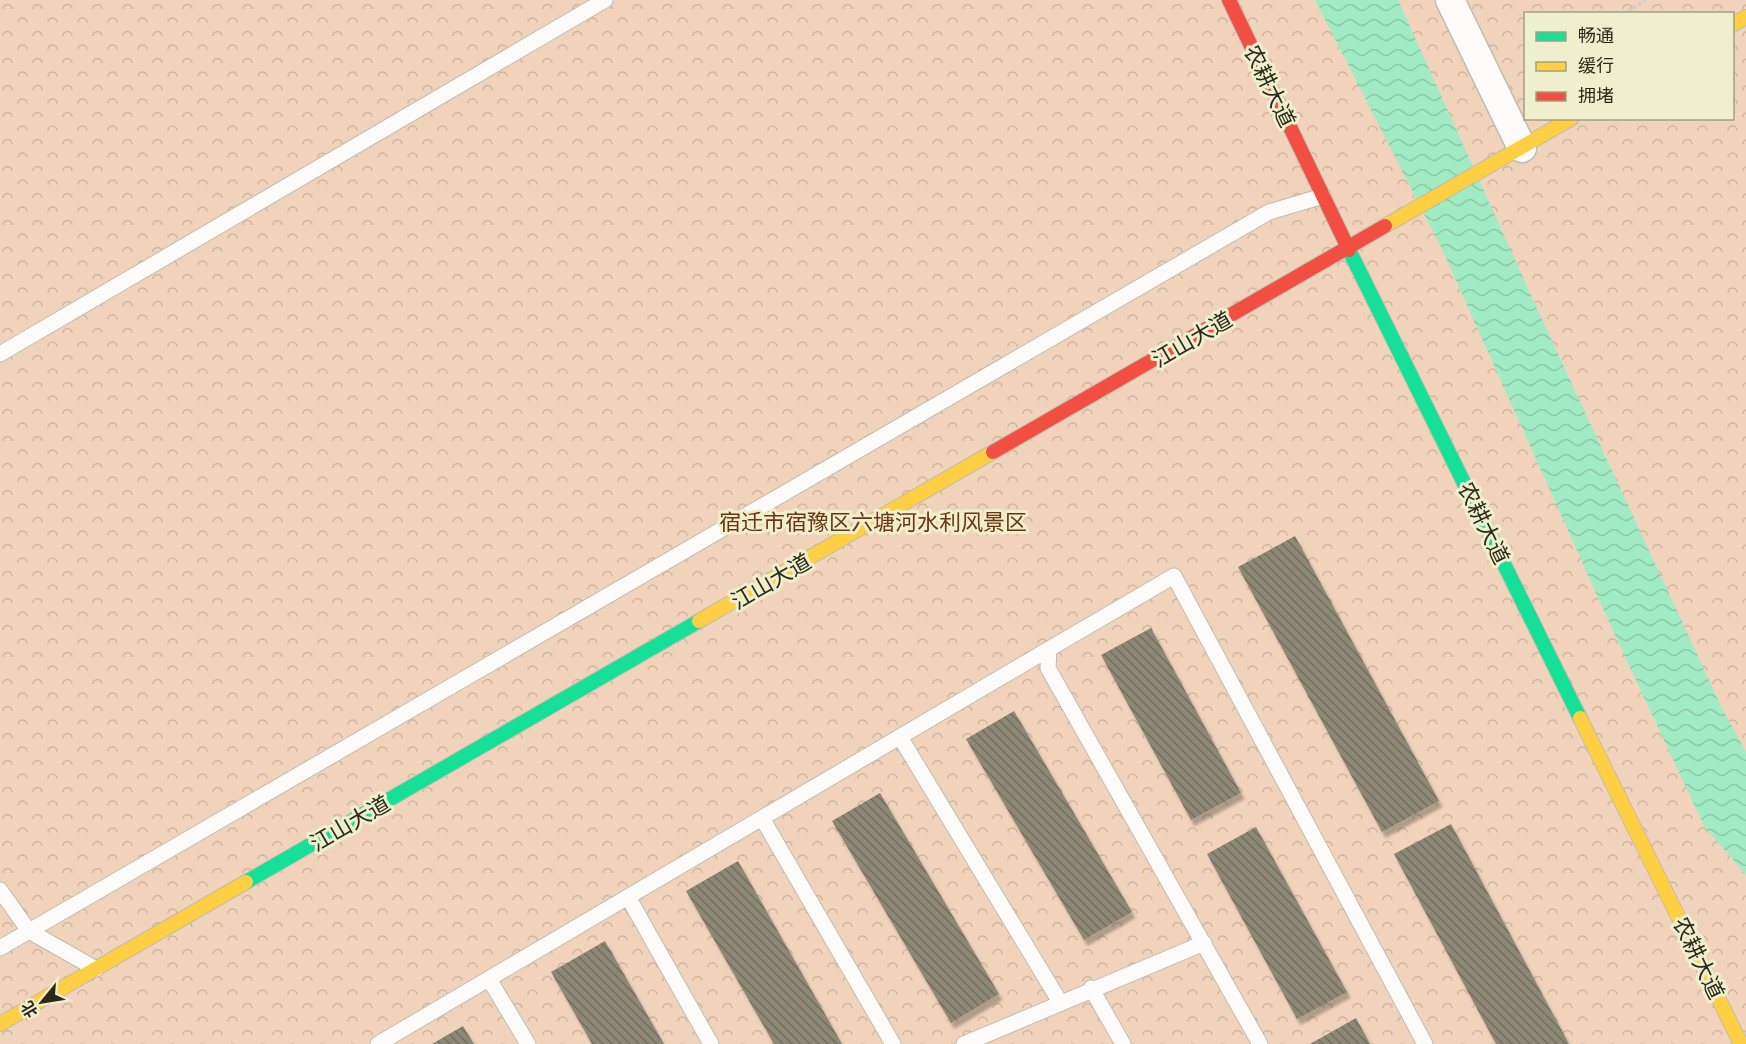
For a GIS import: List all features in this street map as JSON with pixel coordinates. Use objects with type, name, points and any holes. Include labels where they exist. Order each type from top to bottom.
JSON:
[{"type":"main road","name":"农耕大道","points":[[1229,0],[1348,249],[1741,1044]]},
{"type":"main road","name":"江山大道","points":[[0,1024],[1569,120]]},
{"type":"street","points":[[1450,0],[1516,151]]},
{"type":"lane","points":[[0,354],[605,0]]},
{"type":"lane","points":[[0,948],[1269,212],[1323,196]]},
{"type":"lane","points":[[378,1044],[1174,576],[1425,1044]]},
{"type":"lane","points":[[1049,649],[1048,668],[1260,1044]]},
{"type":"lane","points":[[900,737],[1060,1002]]},
{"type":"lane","points":[[762,818],[893,1044]]},
{"type":"lane","points":[[0,890],[29,931],[96,969]]},
{"type":"lane","points":[[628,897],[711,1044]]},
{"type":"lane","points":[[964,1044],[1091,988],[1204,943]]},
{"type":"lane","points":[[489,979],[528,1044]]},
{"type":"lane","points":[[1091,988],[1123,1044]]},
{"type":"path","points":[[1626,12],[1646,0]]},
{"type":"green space","name":"宿迁市宿豫区六塘河水利风景区","points":[[0,0],[1746,0],[1746,1044],[0,1044]]},
{"type":"water","points":[[1315,0],[1398,0],[1535,304],[1721,706],[1746,752],[1746,875],[1704,826],[1613,631],[1441,247]]},
{"type":"building","points":[[1295,536],[1439,801],[1382,832],[1238,567]]},
{"type":"building","points":[[1151,628],[1241,793],[1191,820],[1101,655]]},
{"type":"building","points":[[1014,711],[1132,912],[1084,940],[966,739]]},
{"type":"building","points":[[880,793],[999,994],[951,1023],[832,821]]},
{"type":"building","points":[[1451,824],[1569,1044],[1496,1044],[1394,854]]},
{"type":"building","points":[[1256,827],[1347,992],[1297,1019],[1207,854]]},
{"type":"building","points":[[738,861],[842,1044],[774,1044],[686,891]]},
{"type":"building","points":[[605,941],[664,1044],[592,1044],[551,972]]},
{"type":"building","points":[[1356,1018],[1370,1044],[1310,1044]]},
{"type":"building","points":[[463,1026],[474,1044],[432,1044]]},
{"type":"traffic: fast","points":[[1349,250],[1580,718]]},
{"type":"traffic: fast","points":[[246,882],[699,621]]},
{"type":"traffic: slow","points":[[1734,24],[1746,17]]},
{"type":"traffic: slow","points":[[1385,226],[1569,120]]},
{"type":"traffic: slow","points":[[699,621],[993,452]]},
{"type":"traffic: slow","points":[[1580,718],[1741,1044]]},
{"type":"traffic: slow","points":[[0,1024],[246,882]]},
{"type":"traffic: jam","points":[[1229,0],[1349,250]]},
{"type":"traffic: jam","points":[[993,452],[1385,226]]}]
